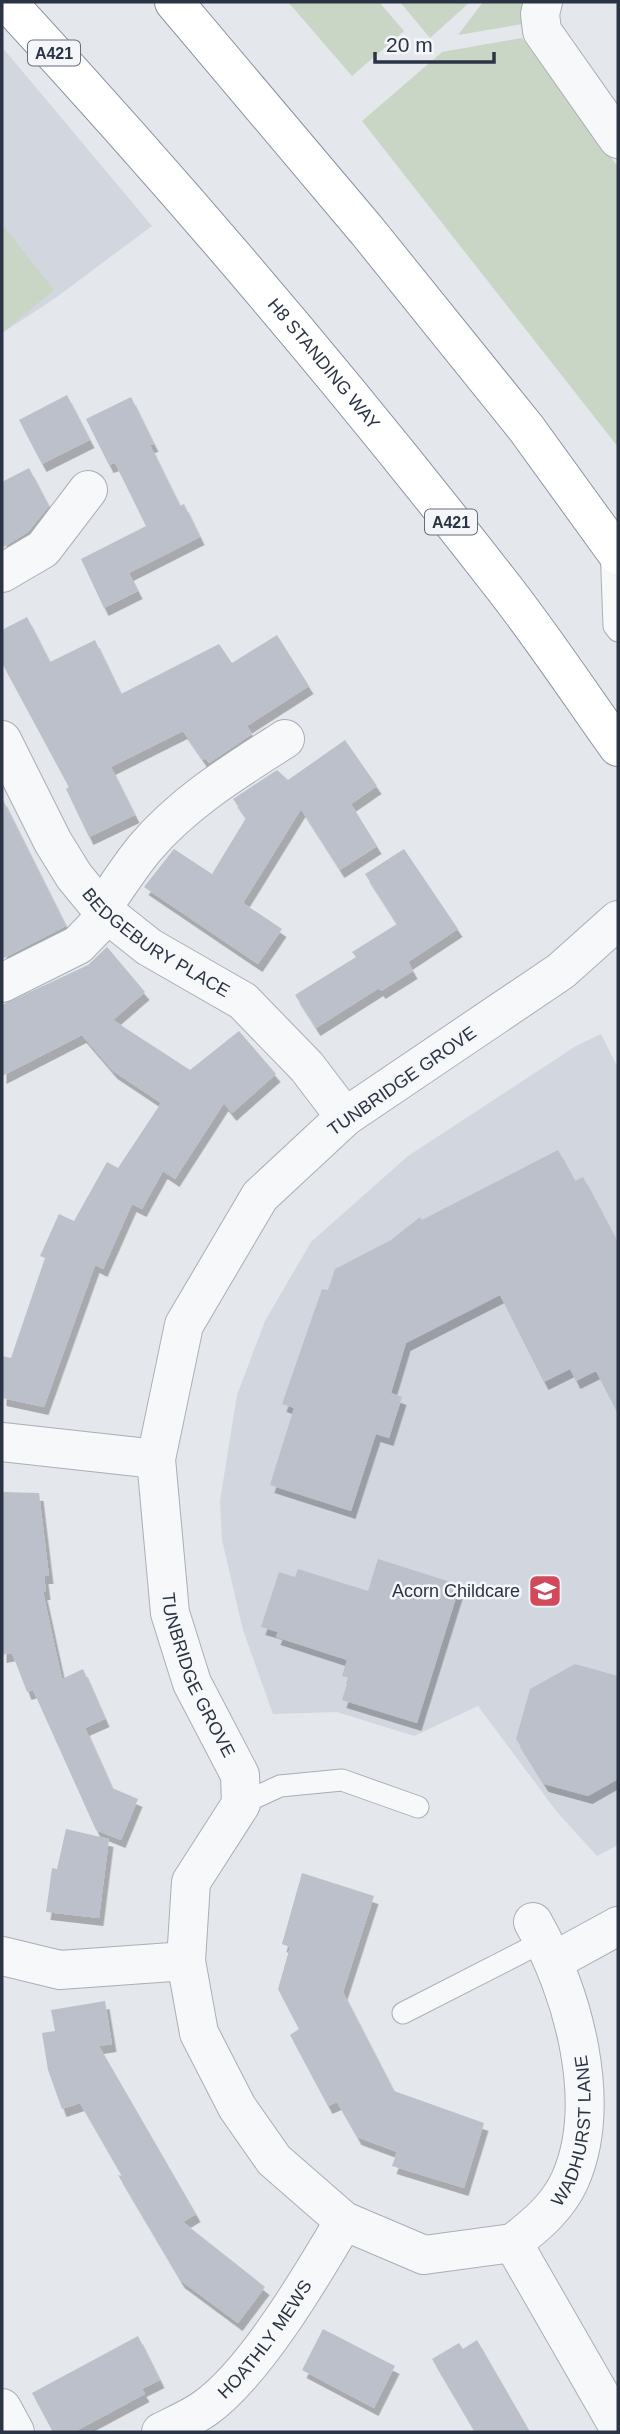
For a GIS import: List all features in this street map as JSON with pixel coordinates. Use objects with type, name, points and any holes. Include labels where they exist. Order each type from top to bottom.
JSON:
[{"type":"highway","name":"H8 STANDING WAY","points":[[7,2],[101,104],[274,305],[498,580],[618,747]]},
{"type":"highway","points":[[182,10],[368,232],[526,428],[614,550]]},
{"type":"street","points":[[543,2],[540,13],[542,31],[618,139]]},
{"type":"street","points":[[2,573],[43,549],[88,490]]},
{"type":"street","points":[[2,983],[78,945],[105,911],[145,848],[172,820],[209,789],[285,739]]},
{"type":"street","name":"BEDGEBURY PLACE","points":[[2,740],[53,842],[74,876],[105,911],[149,947],[243,1001],[307,1067],[345,1117]]},
{"type":"street","name":"TUNBRIDGE GROVE","points":[[241,1804],[240,1775],[192,1683],[170,1613],[156,1459],[184,1325],[260,1196],[345,1117],[561,971],[617,946]]},
{"type":"street","points":[[2,1442],[156,1459]]},
{"type":"street","points":[[241,1804],[191,1882],[186,1961],[199,2033],[237,2107],[286,2173],[344,2221],[424,2255],[513,2243],[612,2402]]},
{"type":"street","points":[[544,1941],[618,1926]]},
{"type":"street","name":"WADHURST LANE","points":[[513,2243],[543,2220],[569,2182],[579,2157],[583,2112],[581,2071],[573,2018],[544,1941]]},
{"type":"street","points":[[2,1956],[60,1970],[186,1961]]},
{"type":"street","name":"HOATHLY MEWS","points":[[161,2432],[204,2409],[239,2378],[314,2273],[344,2221]]},
{"type":"street","points":[[2,2409],[15,2432]]},
{"type":"lane","points":[[614,550],[614,626],[618,631]]},
{"type":"lane","points":[[241,1804],[281,1786],[342,1780],[418,1807]]},
{"type":"lane","points":[[403,2013],[544,1941]]},
{"type":"shaded area","points":[[2,47],[152,226],[54,299],[2,333]]},
{"type":"shaded area","points":[[601,1034],[618,1068],[618,1845],[597,1856],[557,1812],[478,1706],[414,1736],[337,1712],[273,1714],[243,1630],[222,1540],[220,1501],[237,1395],[265,1321],[311,1242],[408,1156],[576,1046]]},
{"type":"green space","points":[[288,2],[379,2],[404,31],[352,76]]},
{"type":"green space","points":[[400,2],[470,2],[430,38]]},
{"type":"green space","points":[[483,2],[529,2],[523,24],[458,35]]},
{"type":"green space","points":[[522,38],[618,167],[618,447],[362,121],[442,52]]},
{"type":"green space","points":[[2,224],[54,290],[2,333]]},
{"type":"building","points":[[67,395],[90,440],[42,464],[19,420]]},
{"type":"building","points":[[131,397],[154,444],[150,445],[180,506],[184,504],[200,537],[129,573],[138,591],[104,608],[81,559],[146,526],[115,463],[109,465],[86,419]]},
{"type":"building","points":[[29,468],[49,506],[28,532],[2,548],[2,482]]},
{"type":"building","points":[[27,617],[50,662],[95,640],[121,694],[219,644],[232,663],[277,635],[309,686],[247,726],[252,734],[209,763],[205,758],[203,760],[183,731],[111,767],[135,815],[89,837],[66,789],[69,787],[2,663],[2,630]]},
{"type":"building","points":[[345,740],[377,786],[351,804],[377,846],[340,870],[301,809],[243,903],[282,929],[258,964],[144,887],[174,849],[212,874],[246,818],[233,799],[277,770],[288,780]]},
{"type":"building","points":[[2,798],[66,926],[2,959]]},
{"type":"building","points":[[404,849],[458,929],[408,962],[413,971],[381,991],[379,988],[316,1028],[295,995],[356,957],[352,952],[397,924],[365,874]]},
{"type":"building","points":[[107,947],[145,992],[113,1020],[190,1070],[239,1031],[276,1074],[232,1113],[224,1103],[175,1179],[163,1171],[142,1209],[132,1204],[103,1269],[95,1265],[44,1407],[2,1398],[2,1356],[11,1358],[45,1258],[40,1256],[59,1214],[74,1221],[107,1162],[118,1168],[161,1103],[113,1071],[82,1035],[2,1076],[2,1005],[88,965]]},
{"type":"building","points":[[558,1150],[575,1181],[583,1177],[618,1243],[618,1414],[596,1371],[576,1381],[570,1369],[544,1382],[500,1295],[406,1343],[391,1393],[402,1397],[389,1438],[376,1434],[351,1511],[270,1485],[294,1408],[282,1404],[322,1289],[328,1290],[335,1269],[391,1240],[420,1217],[422,1220]]},
{"type":"building","points":[[2,1492],[39,1493],[49,1576],[44,1576],[46,1592],[43,1592],[62,1679],[83,1669],[105,1719],[85,1728],[112,1788],[138,1799],[121,1840],[96,1830],[33,1690],[27,1692],[12,1653],[2,1655]]},
{"type":"building","points":[[378,1559],[460,1585],[417,1723],[342,1700],[349,1678],[342,1676],[347,1660],[276,1637],[278,1632],[261,1627],[279,1572],[295,1577],[298,1569],[368,1591]]},
{"type":"building","points":[[575,1664],[618,1676],[618,1779],[588,1796],[544,1784],[516,1739],[530,1689]]},
{"type":"building","points":[[66,1829],[109,1839],[99,1918],[46,1912],[52,1868],[57,1869]]},
{"type":"building","points":[[302,1873],[374,1896],[343,1992],[394,2091],[484,2123],[464,2188],[392,2166],[397,2152],[357,2137],[337,2102],[328,2106],[290,2035],[299,2029],[278,1989],[290,1947],[282,1944]]},
{"type":"building","points":[[105,2001],[112,2044],[99,2046],[196,2214],[183,2222],[265,2287],[238,2323],[180,2280],[118,2175],[122,2176],[80,2103],[62,2109],[48,2070],[42,2033],[55,2031],[51,2010]]},
{"type":"building","points":[[323,2329],[395,2366],[374,2408],[302,2370]]},
{"type":"building","points":[[138,2336],[160,2380],[142,2389],[145,2394],[74,2432],[53,2432],[32,2393]]},
{"type":"building","points":[[477,2340],[530,2432],[475,2432],[432,2359],[459,2343],[463,2349]]},
{"type":"place","name":"Acorn Childcare","points":[[545,1591]]}]
